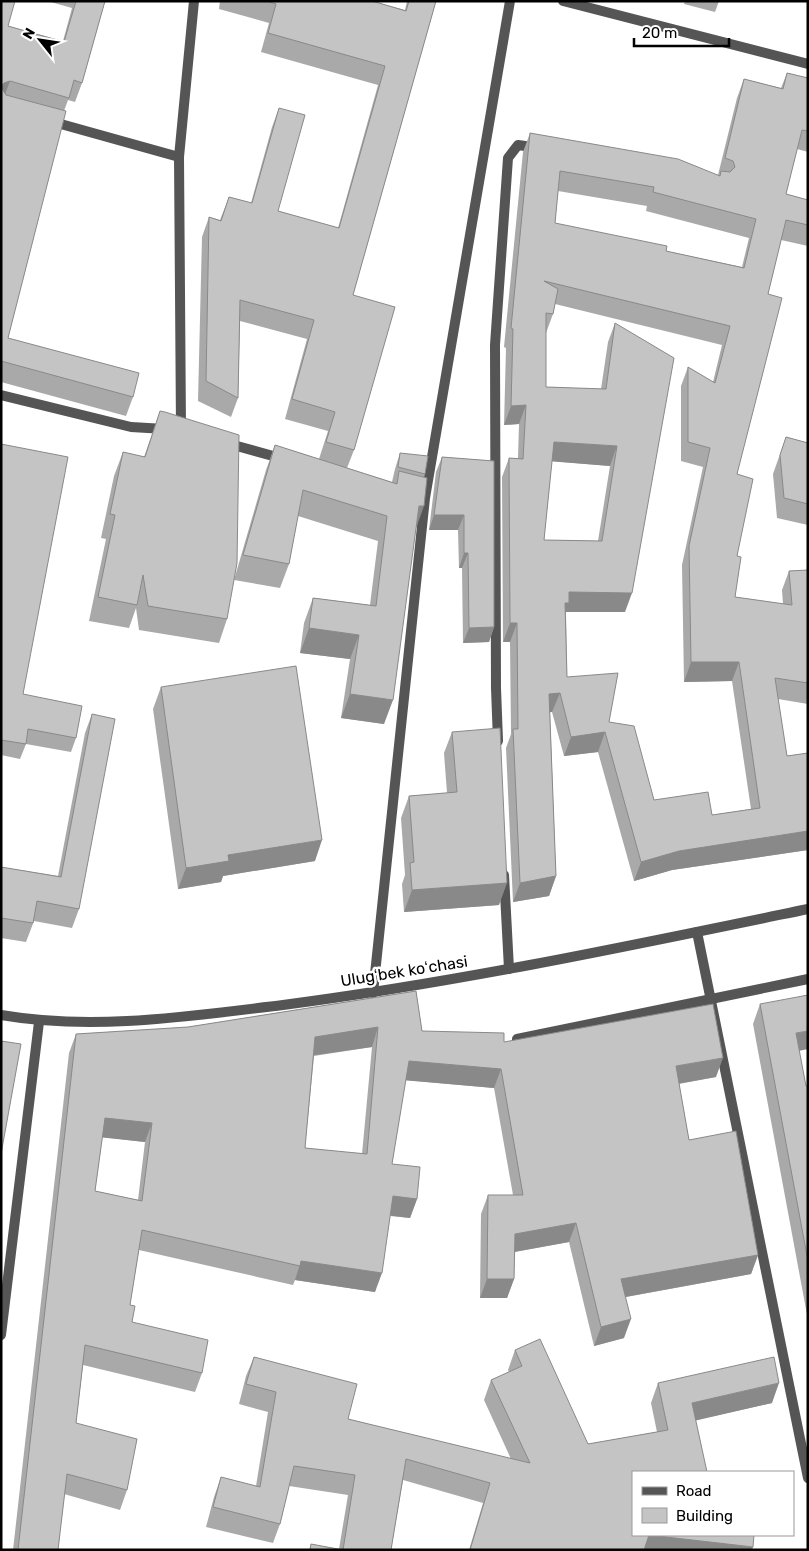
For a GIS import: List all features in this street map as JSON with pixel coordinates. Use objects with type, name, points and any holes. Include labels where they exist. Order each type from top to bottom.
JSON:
[{"type":"street","points":[[1,395],[131,427],[186,431],[179,157],[194,1]]},
{"type":"street","points":[[373,993],[420,497],[510,1]]},
{"type":"street","points":[[563,1],[808,64]]},
{"type":"street","points":[[39,117],[179,157]]},
{"type":"street","points":[[499,756],[496,688],[495,345],[508,158],[518,146],[546,149]]},
{"type":"street","points":[[218,441],[293,462]]},
{"type":"street","points":[[504,862],[509,969]]},
{"type":"street","name":"Ulugʻbek koʻchasi","points":[[1,1015],[39,1022],[168,1019],[373,993],[509,969],[808,909]]},
{"type":"street","points":[[698,932],[808,1478]]},
{"type":"street","points":[[517,1038],[808,979]]},
{"type":"street","points":[[1,1335],[39,1022]]},
{"type":"building","points":[[1,1],[15,1],[8,26],[64,42],[76,1],[105,1],[82,83],[74,80],[69,98],[10,81],[4,83],[1,87]]},
{"type":"building","points":[[267,1],[372,1],[406,11],[409,1],[436,1],[353,295],[395,307],[354,450],[326,442],[335,412],[292,399],[314,320],[240,300],[238,398],[206,381],[209,217],[221,221],[229,197],[252,203],[279,108],[305,115],[278,211],[339,228],[385,66],[268,33],[276,4]]},
{"type":"building","points":[[787,73],[808,78],[808,131],[802,130],[786,194],[808,200],[808,225],[786,220],[768,294],[782,298],[737,474],[753,479],[737,556],[741,557],[735,597],[792,605],[789,571],[808,570],[808,683],[775,678],[787,756],[808,753],[808,831],[679,851],[641,862],[605,732],[571,737],[560,693],[549,694],[556,876],[520,883],[513,729],[518,729],[517,623],[510,623],[509,458],[523,459],[526,405],[511,406],[513,329],[511,328],[530,133],[678,159],[720,176],[721,171],[730,172],[735,167],[733,161],[725,158],[744,79],[783,89]],"holes":[[[560,171],[654,187],[653,192],[756,219],[744,268],[666,251],[667,246],[555,223]],[[544,281],[730,326],[715,383],[688,367],[688,442],[710,448],[689,546],[691,662],[739,662],[760,808],[712,815],[708,792],[654,800],[634,726],[609,722],[618,673],[567,677],[565,603],[569,603],[569,592],[632,593],[674,358],[615,323],[606,389],[546,387],[546,313],[553,314],[558,289]],[[554,442],[617,446],[602,541],[544,540]]]},
{"type":"building","points":[[1,87],[6,95],[66,111],[8,338],[139,373],[133,397],[1,361]]},
{"type":"building","points":[[160,411],[239,435],[237,563],[227,619],[148,606],[143,575],[137,605],[98,597],[115,515],[110,514],[123,452],[145,457]]},
{"type":"building","points":[[786,437],[808,443],[808,504],[784,498],[780,455]]},
{"type":"building","points":[[1,444],[68,457],[23,694],[82,706],[76,738],[28,729],[26,744],[1,740]]},
{"type":"building","points":[[275,445],[397,484],[399,471],[427,478],[424,506],[419,506],[393,700],[350,694],[359,635],[309,628],[313,598],[376,606],[387,516],[303,490],[289,564],[243,555]]},
{"type":"building","points":[[400,453],[428,456],[425,474],[398,467]]},
{"type":"building","points":[[442,457],[494,461],[494,627],[469,628],[468,553],[464,553],[464,515],[434,515]]},
{"type":"building","points":[[296,666],[322,840],[228,855],[229,861],[186,868],[161,687]]},
{"type":"building","points":[[92,714],[115,719],[79,909],[37,901],[33,923],[1,918],[1,867],[61,877]]},
{"type":"building","points":[[500,728],[507,883],[412,890],[410,863],[414,862],[409,796],[457,792],[452,732]]},
{"type":"building","points":[[416,991],[422,1031],[504,1033],[504,1042],[713,1004],[723,1058],[676,1066],[689,1140],[736,1131],[758,1255],[621,1279],[631,1319],[601,1327],[576,1223],[515,1234],[514,1279],[487,1279],[488,1195],[523,1195],[501,1069],[409,1061],[392,1164],[420,1167],[417,1199],[393,1196],[382,1273],[301,1261],[300,1266],[142,1230],[130,1305],[135,1306],[132,1322],[208,1340],[202,1373],[85,1345],[76,1423],[137,1439],[127,1490],[67,1474],[58,1550],[18,1550],[76,1034],[188,1027]],"holes":[[[378,1027],[367,1154],[305,1148],[315,1037]],[[105,1118],[152,1123],[142,1201],[95,1191]]]},
{"type":"building","points":[[808,995],[808,1031],[796,1033],[806,1086],[808,1086],[808,1261],[760,1004]]},
{"type":"building","points":[[1,1041],[21,1044],[1,1154]]},
{"type":"building","points":[[540,1339],[588,1444],[668,1430],[658,1383],[774,1357],[779,1383],[692,1403],[707,1471],[632,1471],[632,1536],[649,1536],[644,1550],[470,1550],[490,1483],[406,1459],[391,1550],[343,1550],[355,1475],[294,1466],[280,1524],[213,1507],[221,1477],[260,1487],[276,1392],[246,1384],[254,1357],[357,1384],[348,1419],[530,1463],[491,1380],[522,1366],[515,1350]]},
{"type":"building","points":[[658,1536],[754,1536],[753,1547]]},
{"type":"building","points":[[311,1544],[343,1550],[310,1550]]}]
